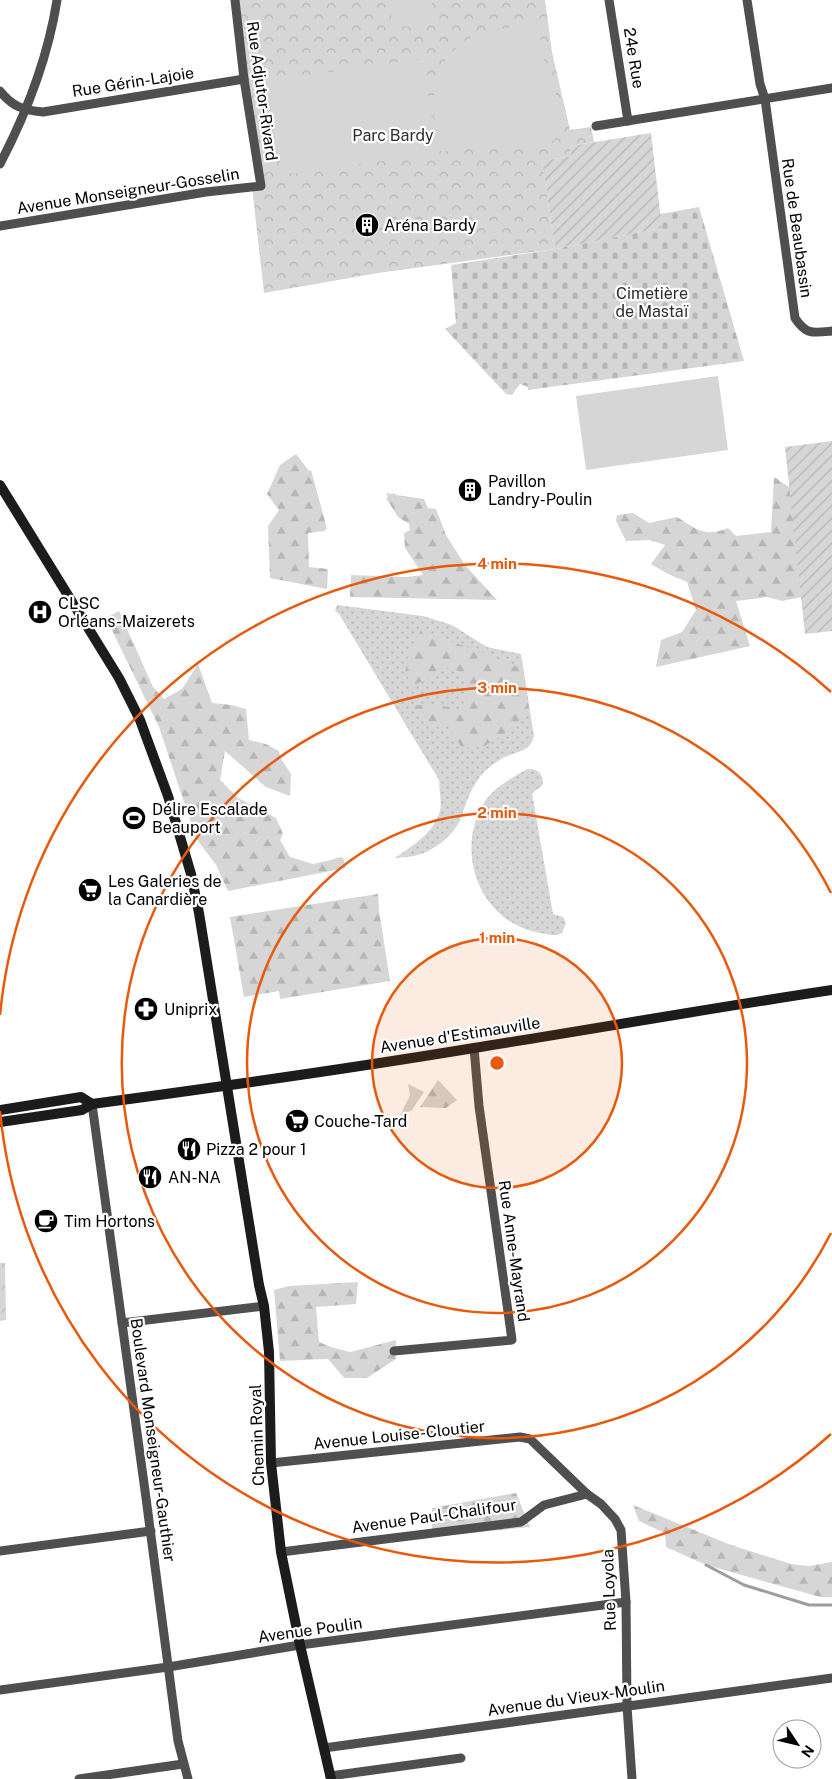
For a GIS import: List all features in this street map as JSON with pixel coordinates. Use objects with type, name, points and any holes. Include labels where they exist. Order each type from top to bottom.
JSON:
[{"type":"main road","name":"Chemin Royal","points":[[0,485],[98,642],[140,720],[168,796],[191,874],[264,1306],[269,1352],[271,1463],[281,1552],[300,1645],[331,1777]]},
{"type":"main road","name":"Avenue d'Estimauville","points":[[0,1122],[82,1110],[92,1104],[228,1086],[832,990]]},
{"type":"main road","name":"Avenue d'Estimauville","points":[[0,1110],[81,1097],[92,1104]]},
{"type":"street","points":[[0,164],[26,110],[45,58],[57,0]]},
{"type":"street","name":"Rue Adjutor-Rivard","points":[[235,0],[244,79],[261,186]]},
{"type":"street","name":"24e Rue","points":[[609,0],[628,121]]},
{"type":"street","name":"Rue de Beaubassin","points":[[748,0],[760,84],[765,99],[795,318],[802,328],[814,333],[832,331]]},
{"type":"street","name":"Rue Gérin-Lajoie","points":[[26,110],[43,112],[244,79]]},
{"type":"street","points":[[596,126],[832,88]]},
{"type":"street","points":[[0,90],[9,102],[26,110]]},
{"type":"street","name":"Avenue Monseigneur-Gosselin","points":[[0,226],[206,192],[261,186]]},
{"type":"street","name":"Rue Anne-Mayrand","points":[[394,1351],[512,1340],[482,1133],[474,1048]]},
{"type":"street","name":"Boulevard Monseigneur-Gauthier","points":[[92,1104],[168,1667],[183,1764],[188,1779]]},
{"type":"street","points":[[122,1323],[264,1306]]},
{"type":"street","name":"Avenue Louise-Cloutier","points":[[271,1463],[520,1437],[530,1439]]},
{"type":"street","name":"Rue Loyola","points":[[530,1439],[587,1494],[602,1504],[615,1519],[621,1530],[626,1602],[627,1706],[632,1779]]},
{"type":"street","name":"Avenue Paul-Chalifour","points":[[281,1552],[521,1522],[544,1505],[587,1494]]},
{"type":"street","points":[[0,1551],[151,1531]]},
{"type":"street","name":"Avenue Poulin","points":[[0,1690],[168,1667],[300,1645],[626,1602]]},
{"type":"street","name":"Avenue du Vieux-Moulin","points":[[324,1748],[832,1678]]},
{"type":"street","points":[[331,1777],[461,1758]]},
{"type":"street","points":[[79,1779],[183,1764]]},
{"type":"green space","name":"Parc Bardy","points":[[235,0],[545,0],[552,52],[570,130],[591,127],[594,142],[570,146],[571,156],[542,161],[555,249],[378,273],[264,293],[252,187],[260,186]]},
{"type":"green space","points":[[389,0],[432,0],[431,12],[426,20],[419,25],[410,27],[402,25],[394,20],[390,12]]},
{"type":"green space","points":[[538,24],[548,85],[554,84],[562,129],[553,141],[507,148],[506,142],[441,152],[434,111],[434,98],[435,85],[445,61],[459,45],[476,35],[499,29]]},
{"type":"green space","points":[[423,59],[437,153],[282,175],[266,81]]},
{"type":"green space","points":[[651,133],[662,228],[555,249],[542,161],[571,156],[570,146]]},
{"type":"green space","name":"Cimetière de Mastaï","points":[[699,207],[744,361],[528,390],[528,387],[520,384],[512,395],[506,394],[445,329],[456,323],[451,265],[555,249],[661,228],[660,214]]},
{"type":"green space","points":[[718,376],[728,450],[586,470],[576,396]]},
{"type":"green space","points":[[832,441],[832,631],[805,634],[785,447]]},
{"type":"green space","points":[[296,454],[309,471],[311,470],[327,529],[325,531],[308,533],[309,567],[328,569],[327,589],[270,578],[268,526],[279,510],[267,494],[280,465]]},
{"type":"green space","points":[[774,477],[815,504],[812,595],[782,601],[767,597],[736,601],[750,646],[656,667],[661,640],[682,632],[696,610],[687,582],[651,564],[665,545],[650,540],[626,541],[616,521],[617,515],[633,513],[649,523],[677,517],[701,531],[713,532],[728,528],[736,536],[771,532]]},
{"type":"green space","points":[[386,493],[424,499],[428,508],[436,509],[446,535],[465,565],[497,600],[350,597],[351,575],[406,577],[423,575],[405,548],[404,533],[410,530],[409,524],[398,517],[386,498],[388,497]]},
{"type":"green space","points":[[337,605],[423,616],[452,625],[487,647],[521,654],[534,736],[532,741],[523,750],[493,764],[483,773],[467,800],[461,818],[454,830],[443,841],[424,853],[395,858],[422,838],[437,819],[441,807],[439,780],[339,614],[335,611]]},
{"type":"green space","points":[[119,611],[153,687],[164,699],[182,689],[198,664],[212,703],[232,705],[246,709],[249,740],[266,744],[279,751],[280,757],[291,774],[290,796],[266,787],[225,751],[220,780],[238,798],[276,818],[283,834],[280,840],[290,857],[313,864],[343,857],[346,868],[228,891],[216,865],[196,838],[159,727],[106,618]]},
{"type":"green space","points":[[420,631],[497,657],[523,670],[529,708],[512,729],[483,747],[462,748],[448,727],[437,727],[409,706],[435,704],[458,710],[468,702],[462,673],[451,668],[438,668],[432,676],[413,686],[405,672],[408,658]]},
{"type":"green space","points":[[527,769],[538,771],[543,779],[542,786],[532,793],[553,914],[563,917],[566,923],[562,933],[557,935],[540,933],[519,927],[502,915],[488,900],[478,882],[473,862],[472,841],[476,821],[485,801],[499,787]]},
{"type":"green space","points":[[378,894],[390,981],[280,999],[279,991],[244,997],[230,917]]},
{"type":"green space","points":[[438,1080],[457,1100],[446,1108],[420,1107]]},
{"type":"green space","points":[[408,1084],[424,1092],[412,1110],[400,1116],[410,1095]]},
{"type":"green space","points":[[0,1263],[5,1263],[6,1320],[0,1321]]},
{"type":"green space","points":[[358,1282],[356,1304],[316,1307],[319,1342],[350,1352],[396,1340],[396,1359],[367,1378],[344,1378],[328,1359],[280,1361],[274,1290],[289,1286]]},
{"type":"green space","points":[[516,1493],[530,1527],[432,1537],[432,1508]]},
{"type":"green space","points":[[633,1505],[731,1545],[791,1564],[809,1566],[832,1562],[832,1597],[820,1597],[706,1565],[666,1547],[665,1533],[639,1521]]},
{"type":"waterway","points":[[706,1565],[744,1585],[809,1605],[832,1605]]},
{"type":"place","name":"Aréna Bardy","points":[[367,225]]},
{"type":"place","name":"Pavillon Landry-Poulin","points":[[470,490]]},
{"type":"place","name":"CLSC Orléans-Maizerets","points":[[40,612]]},
{"type":"place","name":"Délire Escalade Beauport","points":[[134,818]]},
{"type":"place","name":"Les Galeries de la Canardière","points":[[90,890]]},
{"type":"place","name":"Uniprix","points":[[146,1009]]},
{"type":"place","name":"Couche-Tard","points":[[297,1121]]},
{"type":"place","name":"Pizza 2 pour 1","points":[[189,1149]]},
{"type":"place","name":"AN-NA","points":[[150,1177]]},
{"type":"place","name":"Tim Hortons","points":[[46,1221]]}]
